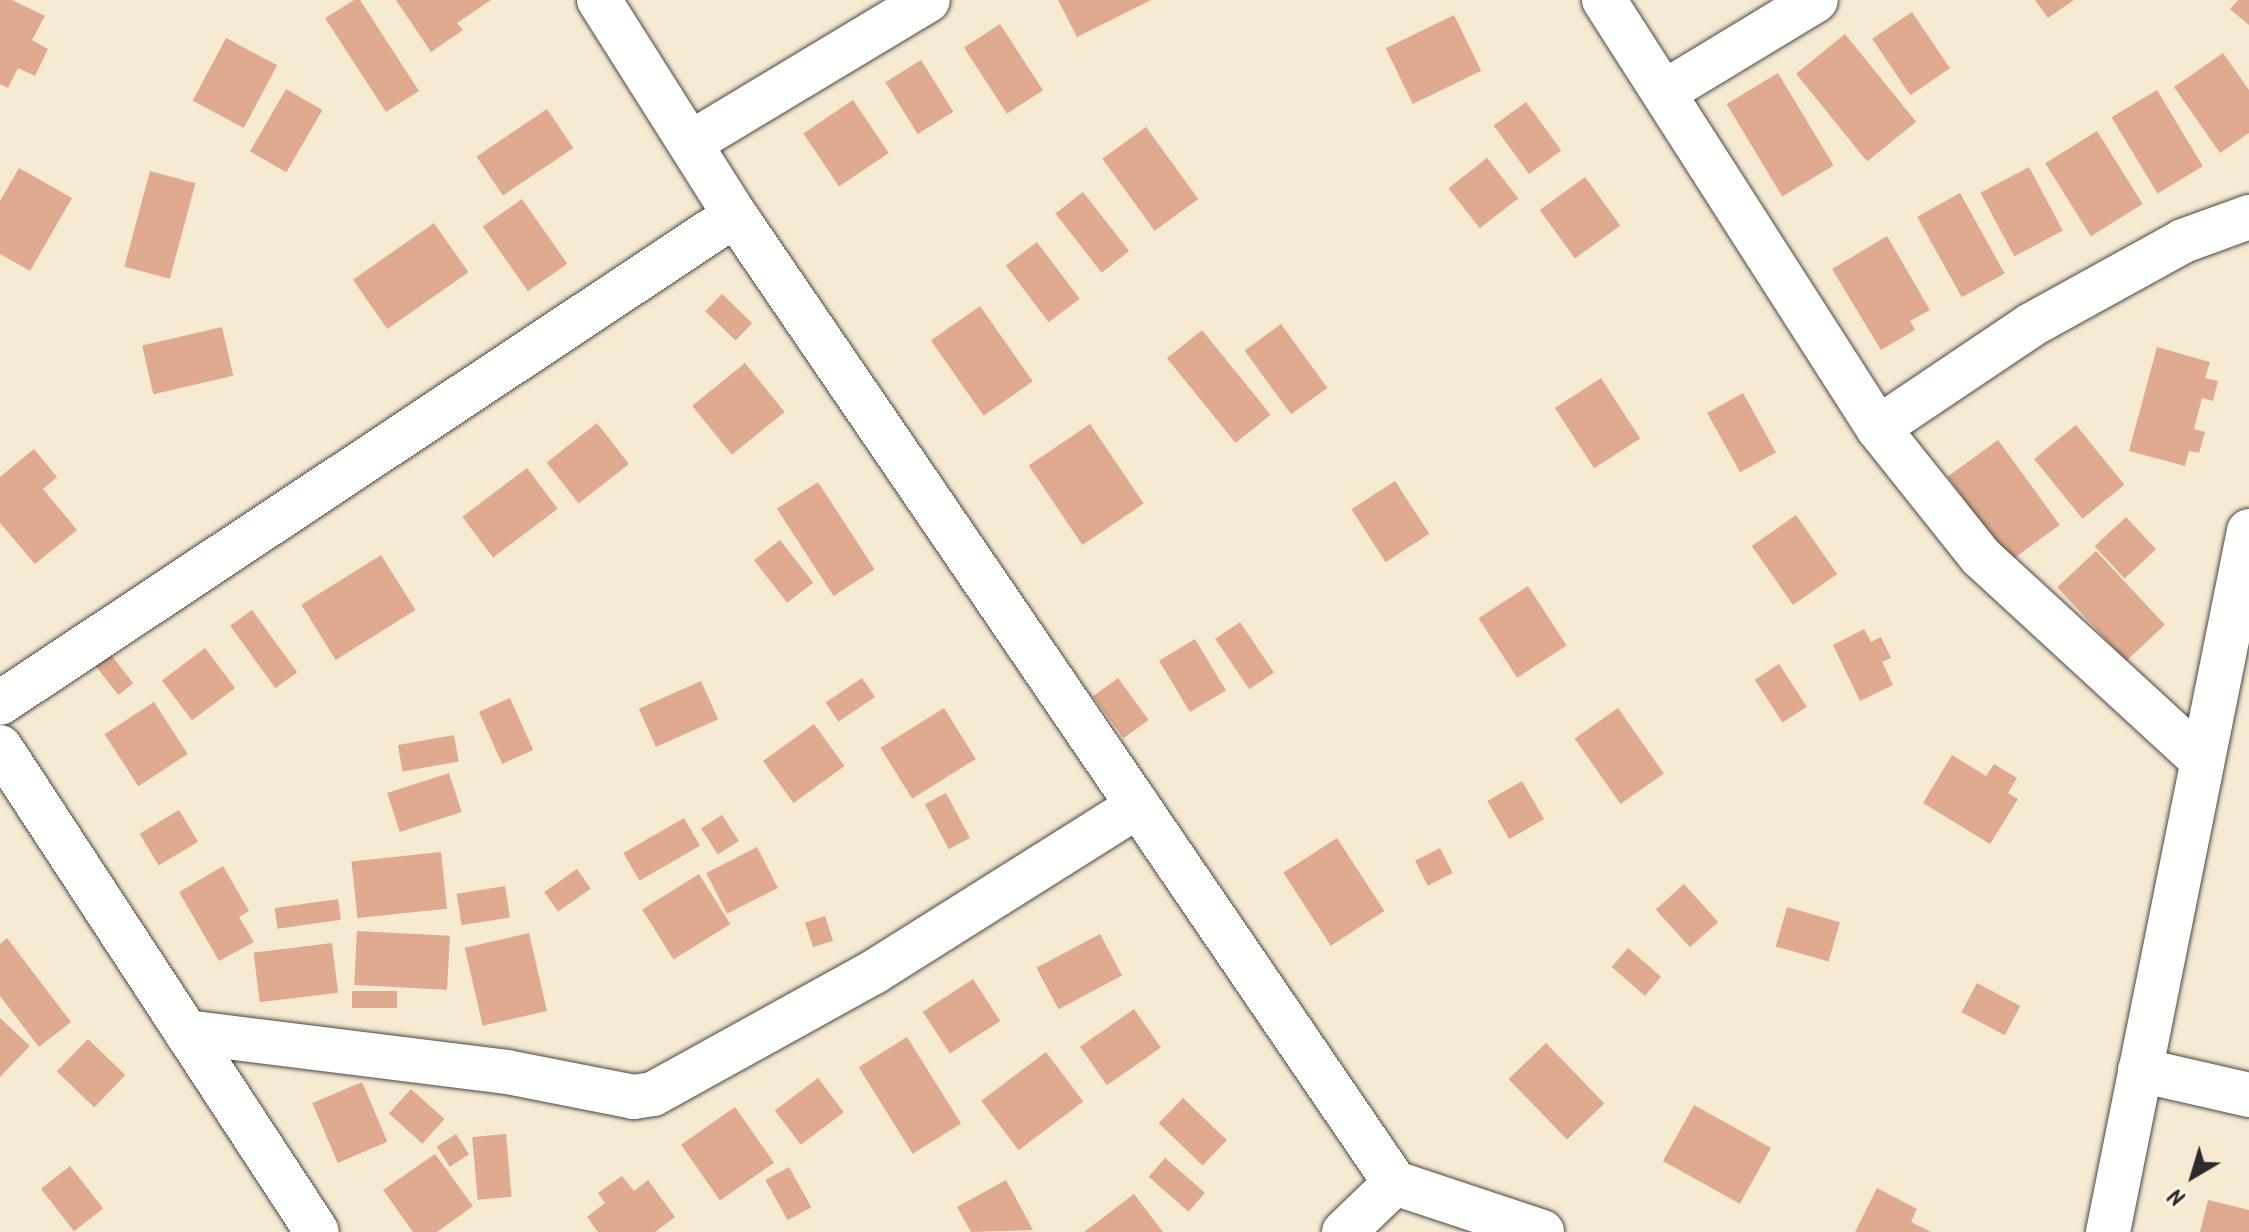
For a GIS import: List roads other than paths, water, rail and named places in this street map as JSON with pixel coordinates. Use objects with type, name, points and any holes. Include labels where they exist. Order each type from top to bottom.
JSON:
[{"type":"street","points":[[599,0],[692,142],[735,215],[1395,1183],[1542,1232]]},
{"type":"street","points":[[692,142],[928,0]]},
{"type":"street","points":[[1604,0],[1666,91],[1878,428],[1981,557],[2201,759]]},
{"type":"street","points":[[1666,91],[1816,0]]},
{"type":"street","points":[[0,703],[735,215]]},
{"type":"street","points":[[1878,428],[2031,325],[2183,241],[2249,217]]},
{"type":"street","points":[[2108,1232],[2249,531]]},
{"type":"street","points":[[0,747],[317,1232]]},
{"type":"street","points":[[186,1032],[507,1072],[634,1097],[653,1094],[874,972],[1138,806]]},
{"type":"street","points":[[2140,1070],[2249,1095]]},
{"type":"street","points":[[1344,1232],[1395,1183]]}]
